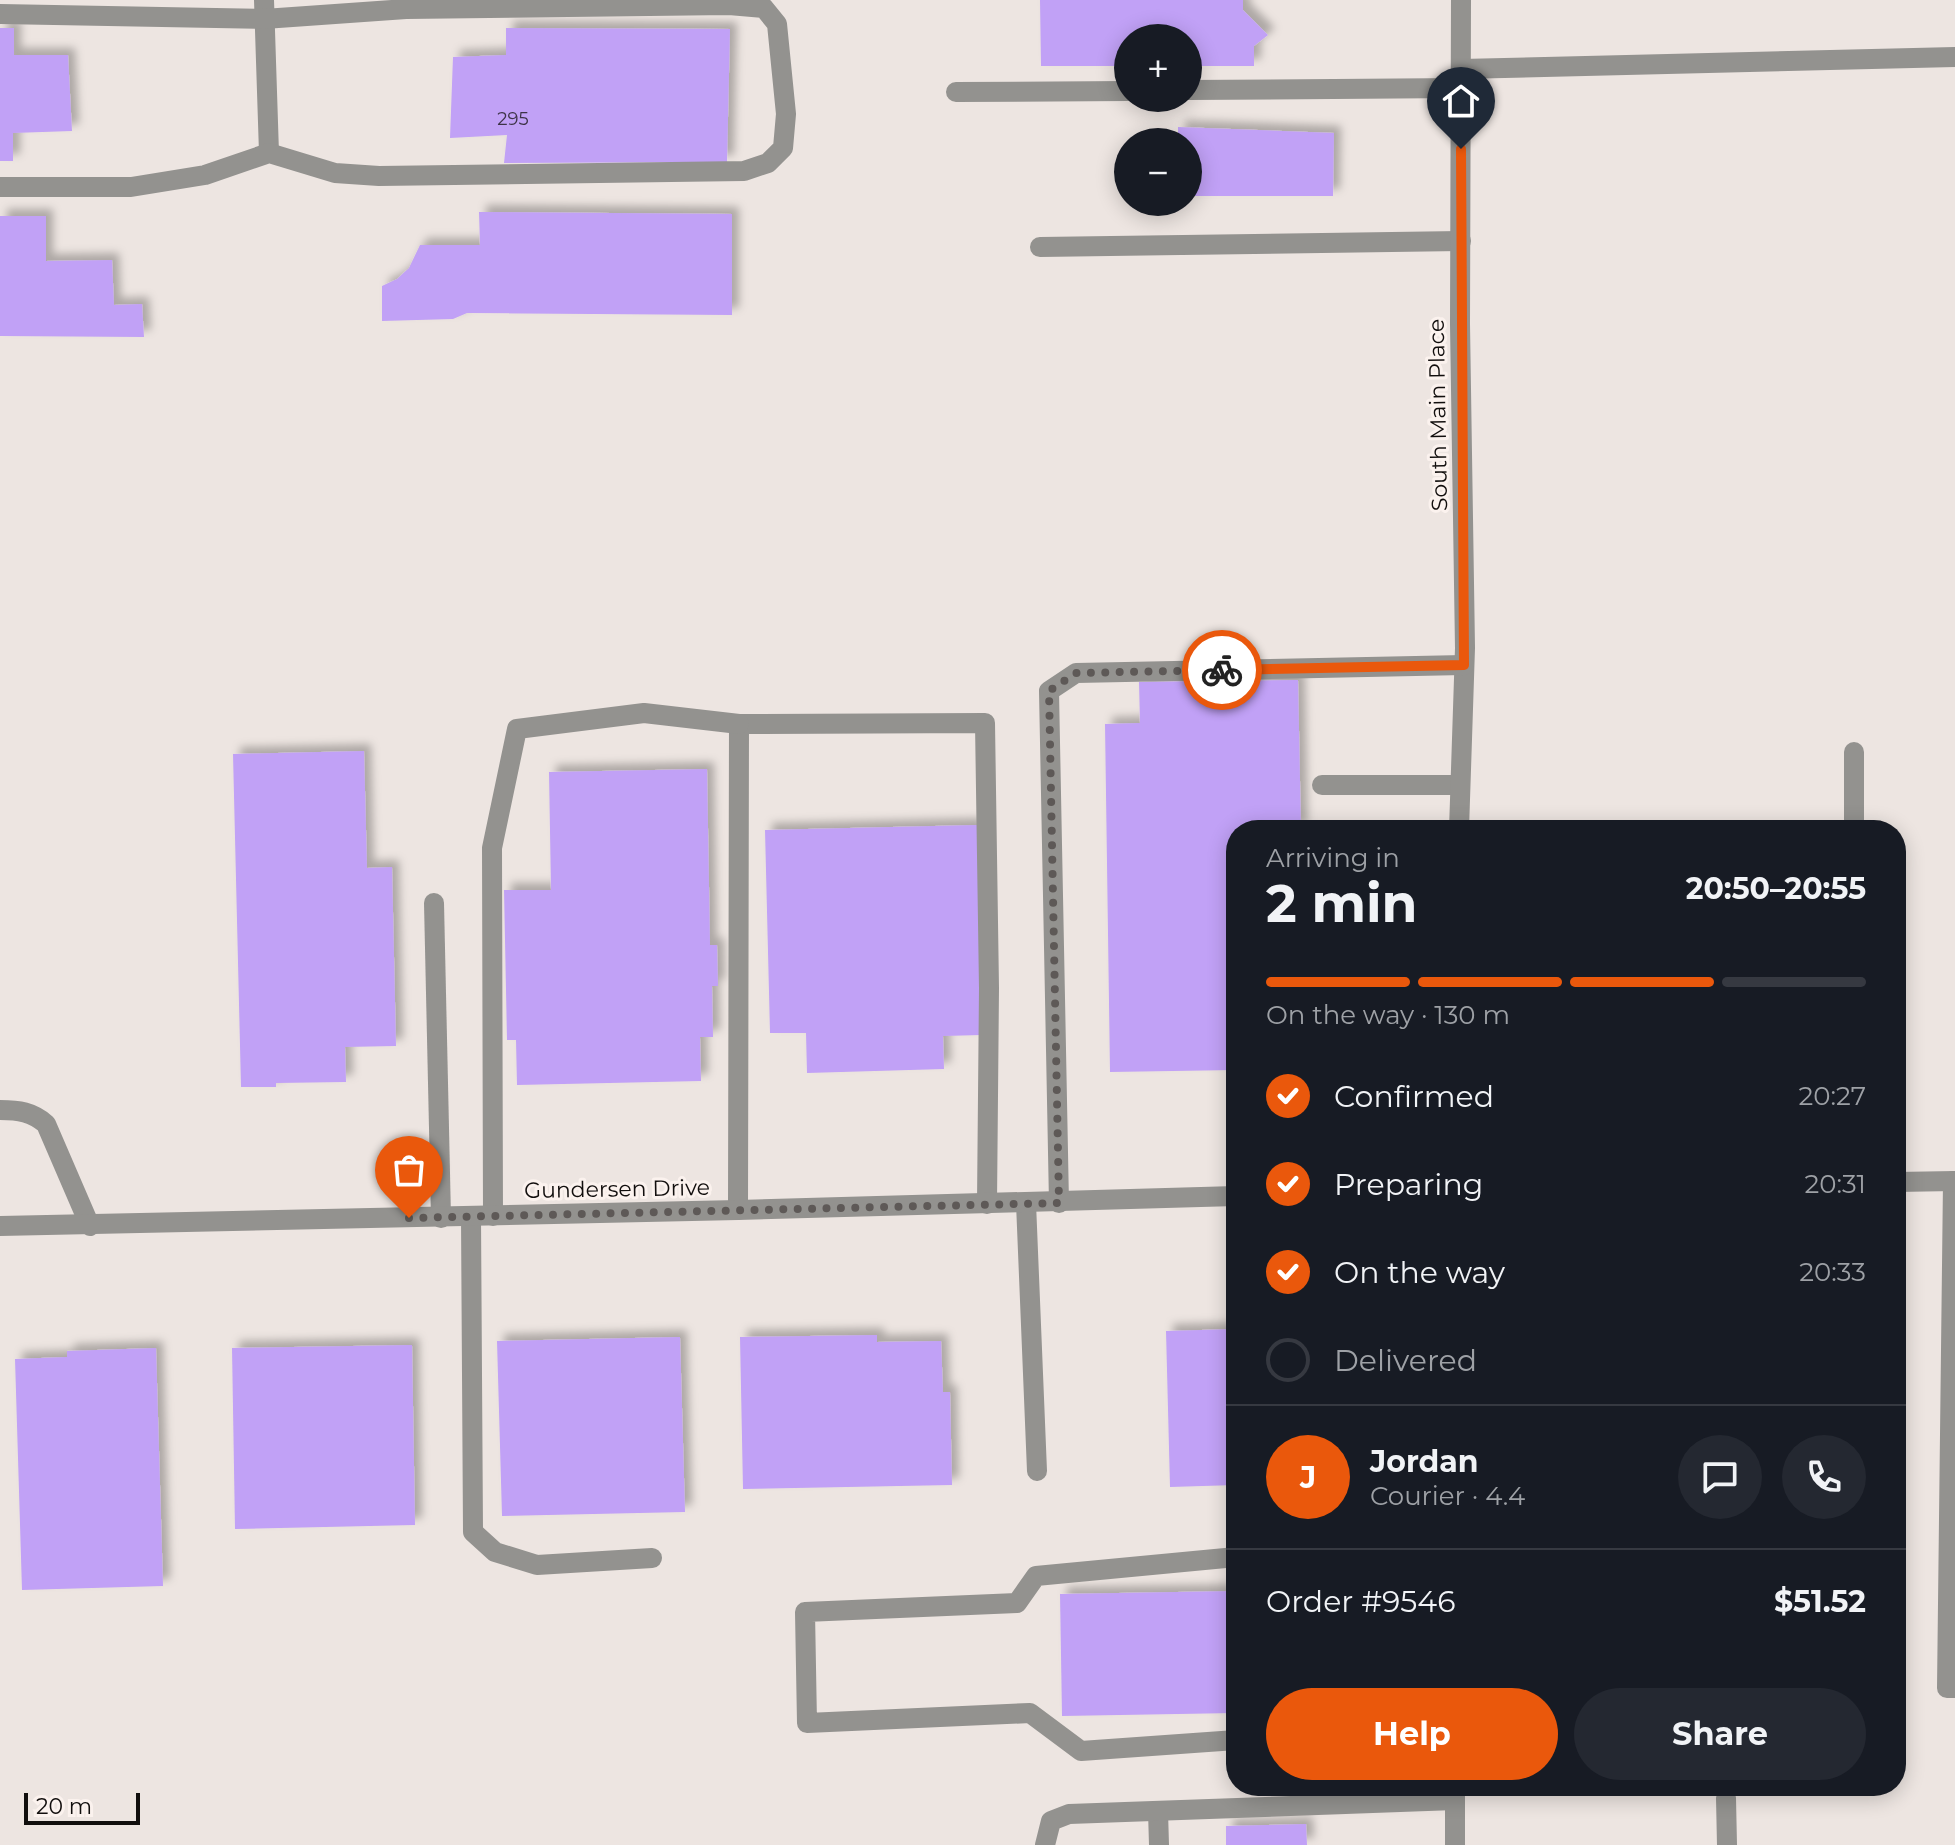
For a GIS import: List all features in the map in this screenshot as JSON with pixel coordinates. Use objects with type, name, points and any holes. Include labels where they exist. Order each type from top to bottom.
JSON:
[{"type":"street","name":"South Main Place","points":[[1459,820],[1464,665],[1461,0]]},
{"type":"street","points":[[0,14],[729,5],[764,8],[777,24],[786,114],[783,148],[768,163],[744,171],[379,176],[335,173],[269,153],[205,175],[131,187],[0,187]]},
{"type":"street","points":[[264,10],[269,153]]},
{"type":"street","points":[[1202,89],[1955,57]]},
{"type":"street","points":[[956,92],[1114,91]]},
{"type":"street","points":[[1040,247],[1461,241]]},
{"type":"street","points":[[1059,1203],[1049,691],[1076,673],[1464,665]]},
{"type":"street","points":[[493,1216],[492,848],[517,729],[644,713],[739,724],[985,723],[989,988],[987,1204]]},
{"type":"street","points":[[738,1210],[739,724]]},
{"type":"street","points":[[1854,752],[1854,820]]},
{"type":"street","points":[[1322,785],[1460,785]]},
{"type":"street","points":[[434,903],[441,1218]]},
{"type":"street","points":[[0,1110],[35,1114],[46,1124],[90,1226]]},
{"type":"street","points":[[1906,1182],[1954,1181],[1947,1688],[1955,1688]]},
{"type":"street","name":"Gundersen Drive","points":[[0,1226],[441,1218],[1226,1196]]},
{"type":"street","points":[[1026,1203],[1037,1471]]},
{"type":"street","points":[[471,1217],[473,1532],[495,1552],[537,1565],[652,1558]]},
{"type":"street","points":[[1226,1558],[1036,1576],[1017,1603],[805,1612],[807,1723],[1030,1713],[1081,1751],[1226,1741]]},
{"type":"street","points":[[1045,1845],[1051,1821],[1069,1814],[1406,1796]]},
{"type":"street","points":[[1455,1796],[1455,1845]]},
{"type":"street","points":[[1726,1798],[1727,1845]]},
{"type":"street","points":[[1158,1811],[1159,1845]]},
{"type":"building","points":[[1040,0],[1243,0],[1243,10],[1268,35],[1254,46],[1254,66],[1202,66],[1202,24],[1114,24],[1114,66],[1041,66]]},
{"type":"building","points":[[0,28],[14,28],[14,55],[68,55],[72,131],[13,133],[13,161],[0,161]]},
{"type":"building","points":[[506,28],[730,29],[727,162],[504,163],[507,135],[450,138],[453,57],[506,55]]},
{"type":"building","points":[[1178,127],[1334,133],[1333,196],[1202,196],[1202,128]]},
{"type":"building","points":[[479,212],[732,214],[732,315],[467,313],[453,319],[382,321],[382,286],[397,279],[409,268],[420,245],[480,245]]},
{"type":"building","points":[[0,216],[46,216],[46,261],[112,260],[114,305],[142,304],[144,337],[0,336]]},
{"type":"building","points":[[1298,680],[1301,820],[1226,820],[1226,1070],[1110,1072],[1105,724],[1140,723],[1139,682]]},
{"type":"building","points":[[364,751],[367,868],[392,867],[396,1046],[345,1047],[346,1082],[241,1087],[233,754]]},
{"type":"building","points":[[707,769],[710,945],[717,945],[718,986],[712,986],[713,1037],[700,1037],[701,1081],[517,1085],[516,1040],[507,1040],[504,890],[551,890],[549,772]]},
{"type":"building","points":[[977,825],[982,1035],[943,1036],[944,1069],[807,1073],[806,1033],[770,1033],[765,830]]},
{"type":"building","points":[[1226,1329],[1226,1485],[1170,1487],[1166,1331]]},
{"type":"building","points":[[877,1335],[877,1342],[941,1341],[943,1392],[950,1392],[952,1485],[743,1489],[740,1337]]},
{"type":"building","points":[[680,1337],[685,1512],[502,1516],[497,1341]]},
{"type":"building","points":[[412,1345],[415,1525],[235,1529],[232,1348]]},
{"type":"building","points":[[156,1348],[163,1586],[22,1590],[15,1359],[67,1357],[67,1351]]},
{"type":"building","points":[[1226,1591],[1226,1713],[1062,1716],[1060,1594]]},
{"type":"building","points":[[1306,1824],[1307,1845],[1226,1845],[1226,1826]]},
{"type":"way so far","points":[[409,1218],[1059,1203],[1049,691],[1076,673],[1222,670]]},
{"type":"route","points":[[1222,670],[1464,665],[1461,149]]}]
